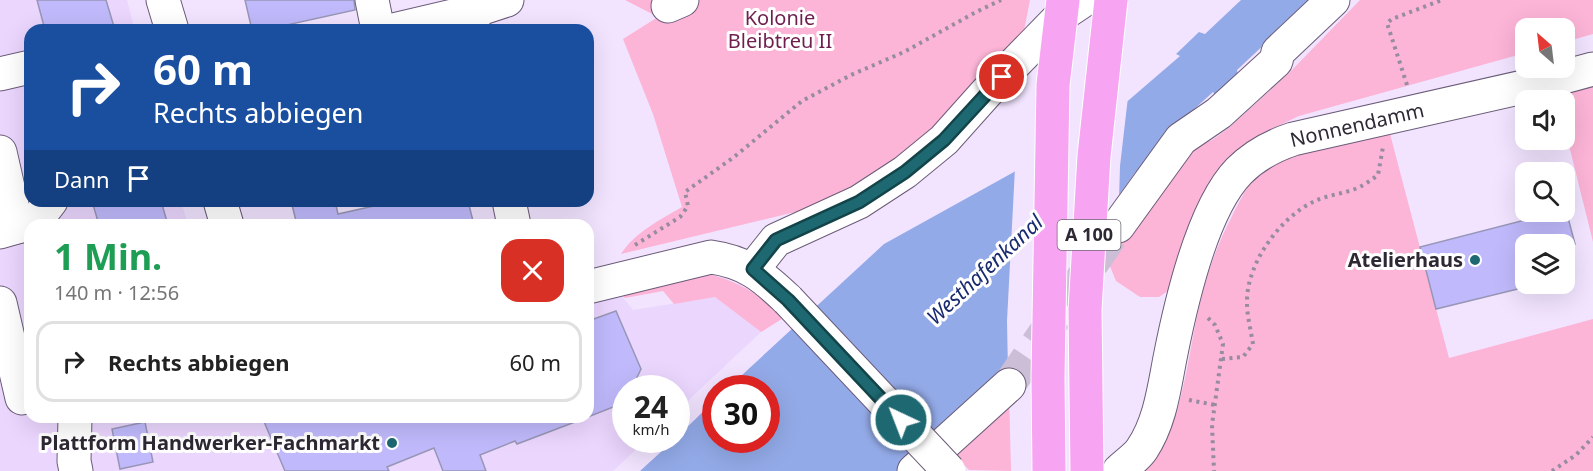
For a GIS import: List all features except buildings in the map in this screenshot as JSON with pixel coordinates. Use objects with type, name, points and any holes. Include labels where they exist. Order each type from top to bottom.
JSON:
[{"type":"highway","name":"A 100","points":[[1049,471],[1048,378],[1053,86],[1063,0]]},
{"type":"highway","name":"A 100","points":[[1087,471],[1085,299],[1094,156],[1111,0]]},
{"type":"street","points":[[163,0],[169,24]]},
{"type":"street","points":[[372,0],[377,24]]},
{"type":"street","points":[[446,24],[472,21],[507,0]]},
{"type":"street","points":[[1033,45],[1045,0]]},
{"type":"street","points":[[753,269],[776,240],[859,202],[905,172],[944,140],[1063,14],[1084,0]]},
{"type":"street","points":[[1118,226],[1182,139],[1227,105],[1276,61],[1278,52],[1333,0]]},
{"type":"street","points":[[0,74],[24,68]]},
{"type":"street","name":"Nonnendamm","points":[[1119,471],[1142,450],[1160,410],[1176,331],[1201,240],[1224,192],[1239,171],[1259,154],[1281,143],[1542,83],[1593,69]]},
{"type":"street","points":[[0,152],[27,219]]},
{"type":"street","points":[[594,286],[711,257],[731,260],[753,269],[788,300],[949,471]]},
{"type":"street","points":[[0,303],[17,399]]},
{"type":"street","points":[[914,471],[1009,385]]},
{"type":"street","points":[[75,423],[76,471]]},
{"type":"path","points":[[628,277],[633,246],[680,217],[688,206],[685,192],[734,157],[802,101],[1001,0]]},
{"type":"path","points":[[1409,91],[1387,23],[1442,0]]},
{"type":"path","points":[[1222,359],[1243,357],[1253,344],[1247,303],[1249,281],[1272,236],[1289,216],[1316,200],[1356,189],[1378,175],[1384,151],[1380,119]]},
{"type":"path","points":[[1183,304],[1200,311],[1215,325],[1223,344],[1212,425],[1214,471]]},
{"type":"path","points":[[1552,471],[1576,455],[1593,437]]},
{"type":"shaded area","points":[[0,0],[127,0],[133,24],[24,24],[24,207],[183,207],[186,219],[24,219],[24,423],[594,423],[594,294],[616,289],[633,310],[715,297],[761,332],[715,375],[702,375],[702,387],[690,399],[690,375],[612,375],[612,453],[632,453],[613,471],[0,471]]},
{"type":"green space","name":"Kolonie Bleibtreu II","points":[[625,0],[1030,0],[1021,46],[903,162],[808,209],[621,254],[633,239],[682,207],[653,114],[623,39],[658,17]]},
{"type":"green space","points":[[1360,0],[1593,0],[1593,34],[1575,39],[1575,18],[1515,18],[1515,56],[1299,116],[1259,135],[1242,147],[1172,288],[1159,297],[1140,297],[1116,281],[1107,259],[1113,244],[1124,227],[1187,150],[1212,140],[1230,127],[1289,73]]},
{"type":"green space","points":[[1593,80],[1593,242],[1570,150],[1575,150],[1575,90],[1561,90]]},
{"type":"green space","points":[[1389,130],[1449,358],[1593,319],[1593,471],[1145,471],[1159,451],[1177,409],[1211,264],[1228,224],[1251,182],[1281,155]]},
{"type":"green space","points":[[709,274],[732,281],[750,291],[785,317],[761,332],[715,297],[674,304],[663,291],[625,298],[619,292]]},
{"type":"green space","points":[[1009,392],[1011,471],[969,470],[947,447]]},
{"type":"water","name":"Westhafenkanal","points":[[1241,0],[1312,0],[1237,70],[1238,76],[1216,97],[1213,92],[1180,122],[1134,174],[1080,249],[1011,363],[898,471],[640,471],[660,453],[690,453],[690,424],[702,413],[702,453],[780,453],[780,375],[742,375],[884,244],[1072,140],[1115,112],[1180,56],[1176,54],[1199,32],[1205,34]]},
{"type":"pier","points":[[1128,97],[1120,166],[1119,200],[1082,250],[1023,350],[1008,371],[1007,321],[1015,168],[1087,128]]},
{"type":"tunnel","points":[[1009,385],[1118,226]]},
{"type":"place","name":"Atelierhaus","points":[[1475,260]]},
{"type":"place","name":"Plattform Handwerker-Fachmarkt","points":[[392,443]]},
{"type":"route","points":[[901,420],[788,300],[753,269],[776,240],[859,202],[905,172],[944,140],[1002,77]]}]
